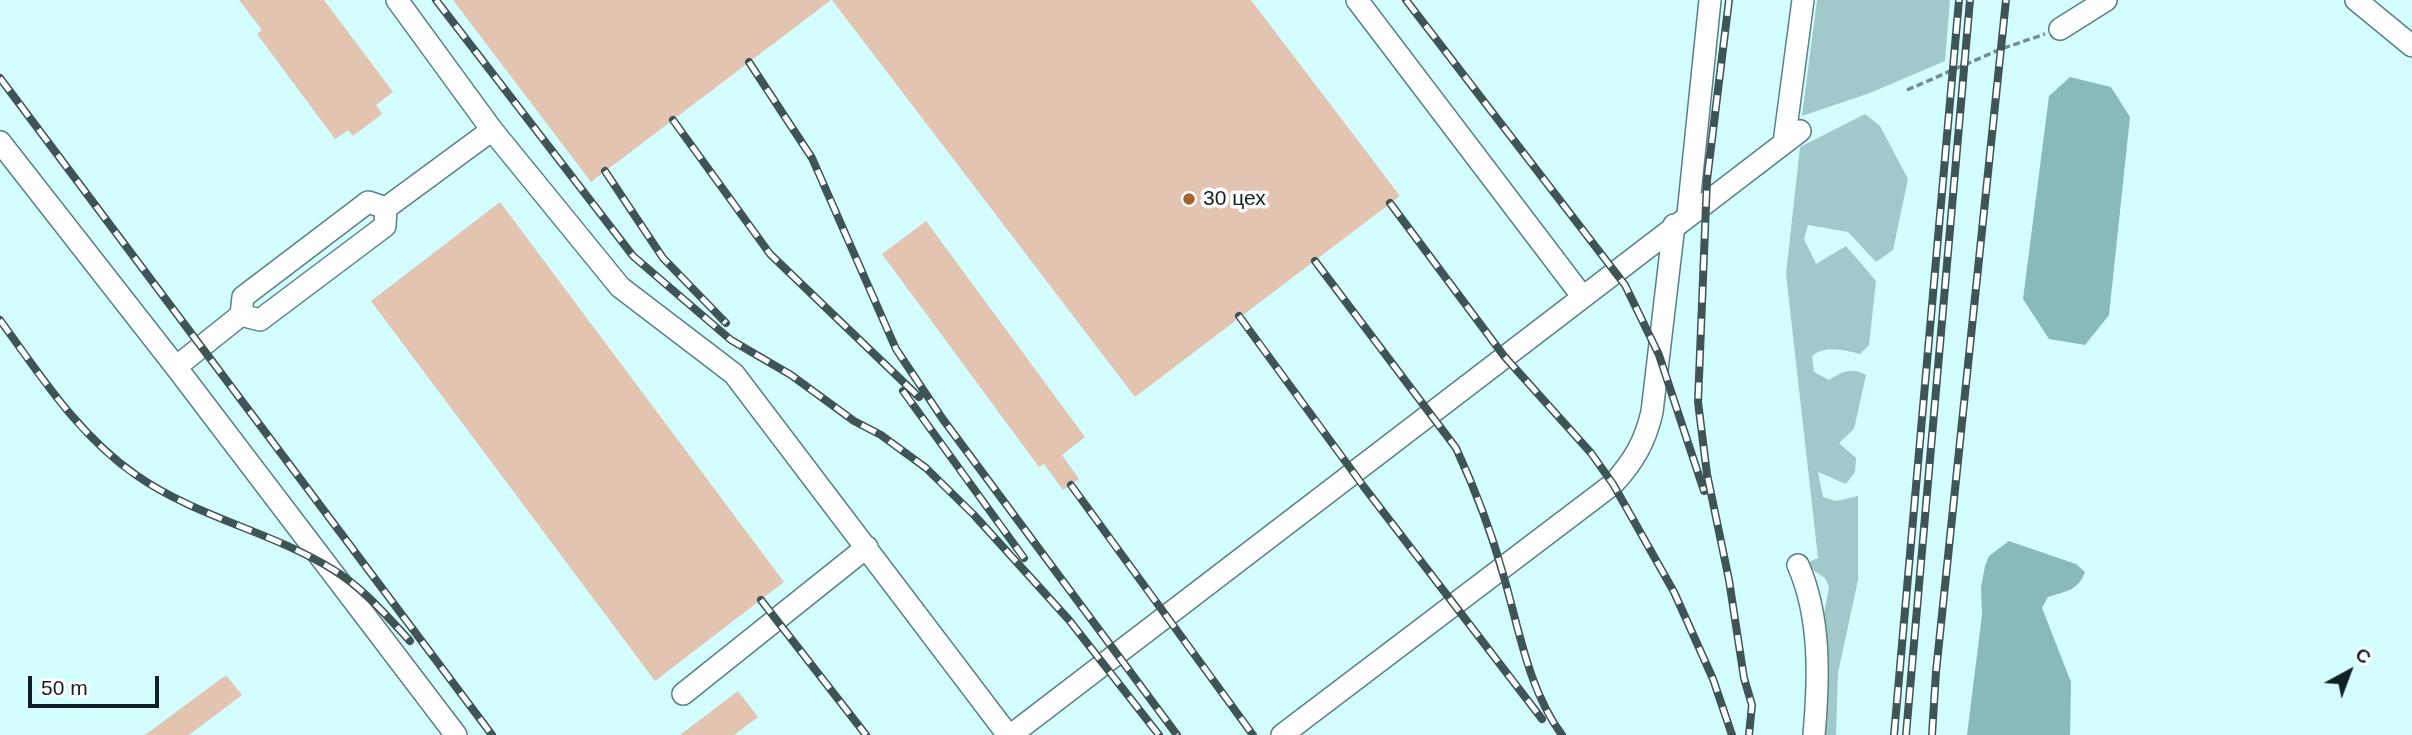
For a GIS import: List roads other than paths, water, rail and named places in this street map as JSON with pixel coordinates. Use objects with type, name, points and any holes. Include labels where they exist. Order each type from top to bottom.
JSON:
[{"type":"street","points":[[397,0],[492,130],[620,287],[734,374],[1009,735],[1792,137],[1803,0]]},
{"type":"street","points":[[1357,0],[1582,296]]},
{"type":"street","points":[[1282,735],[1613,484],[1634,461],[1646,435],[1652,412],[1710,0]]},
{"type":"street","points":[[2060,29],[2106,0]]},
{"type":"street","points":[[2356,0],[2412,47]]},
{"type":"street","points":[[386,208],[492,130]]},
{"type":"street","points":[[0,142],[176,367],[456,735]]},
{"type":"street","points":[[176,367],[241,315],[243,297],[368,202],[386,208]]},
{"type":"street","points":[[241,315],[260,320],[385,226],[386,208]]},
{"type":"street","points":[[682,694],[867,547]]},
{"type":"street","points":[[1798,565],[1807,587],[1814,617],[1817,706],[1814,735]]},
{"type":"railway","points":[[436,0],[633,256],[731,340],[791,375],[854,421],[881,435],[926,468],[974,515],[1069,620],[1159,735]]},
{"type":"railway","points":[[1406,0],[1625,285],[1659,355],[1704,491]]},
{"type":"railway","points":[[1729,0],[1707,180],[1698,402],[1707,474],[1729,580],[1744,678],[1752,705],[1749,735]]},
{"type":"railway","points":[[1894,735],[1959,0]]},
{"type":"railway","points":[[1906,735],[1970,0]]},
{"type":"railway","points":[[1932,735],[1936,672],[2006,0]]},
{"type":"railway","points":[[749,62],[812,158],[896,349],[942,418],[1177,735]]},
{"type":"railway","points":[[0,78],[492,735]]},
{"type":"railway","points":[[673,120],[770,254],[919,397]]},
{"type":"railway","points":[[605,171],[663,258],[726,323]]},
{"type":"railway","points":[[1390,203],[1504,356],[1591,453],[1613,484],[1674,592],[1713,679],[1732,735]]},
{"type":"railway","points":[[1315,261],[1456,448],[1493,542],[1533,678],[1550,717],[1562,735]]},
{"type":"railway","points":[[1239,316],[1364,487],[1542,719]]},
{"type":"railway","points":[[0,320],[62,404],[115,459],[159,490],[284,544],[332,569],[364,593],[410,641]]},
{"type":"railway","points":[[903,391],[1024,558]]},
{"type":"railway","points":[[1071,485],[1253,735]]},
{"type":"railway","points":[[761,600],[866,735]]},
{"type":"place","name":"30 цех","points":[[1189,199]]}]
